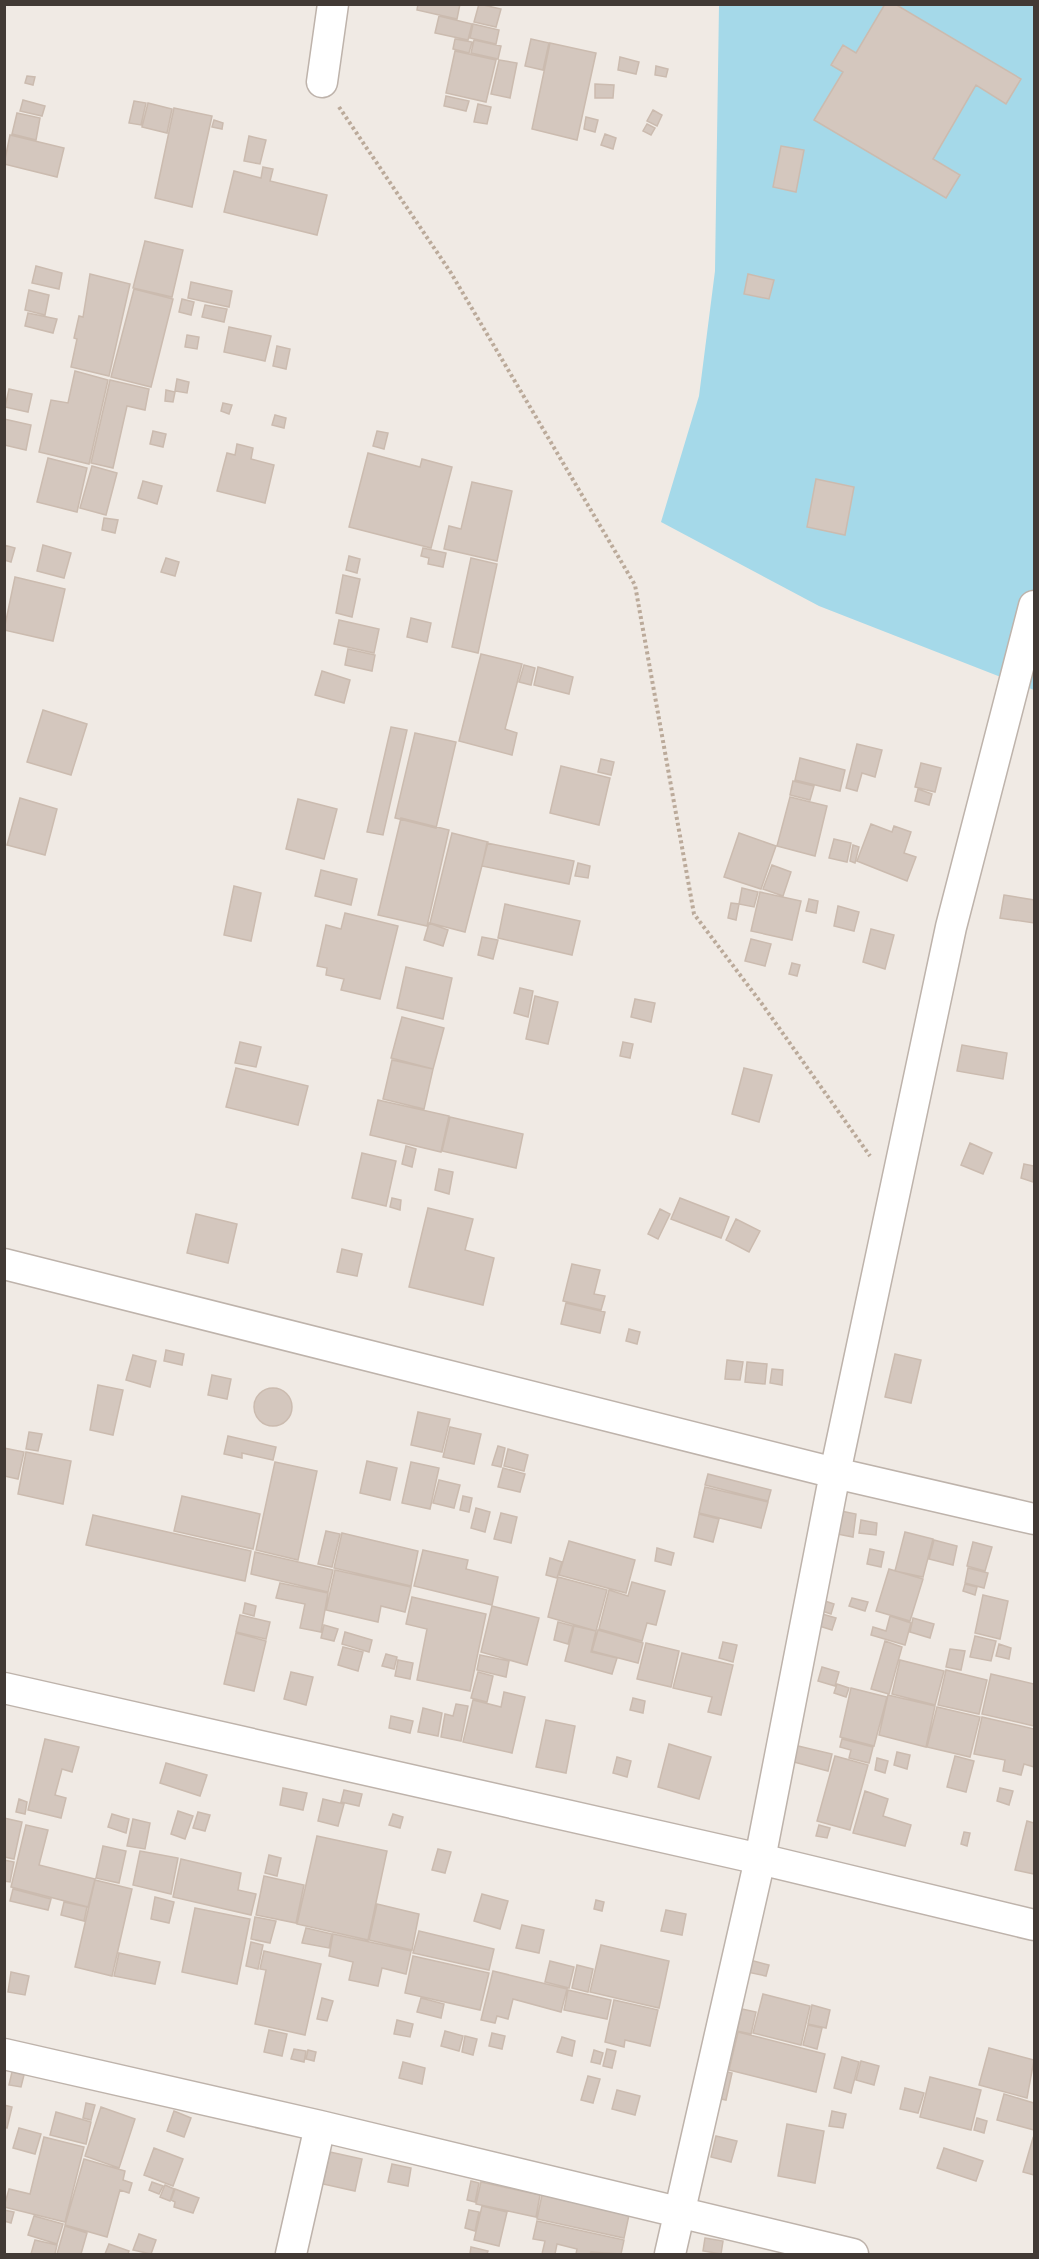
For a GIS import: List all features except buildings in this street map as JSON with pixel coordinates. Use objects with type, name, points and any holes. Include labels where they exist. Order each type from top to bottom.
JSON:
[{"type":"street","points":[[322,82],[333,4]]},
{"type":"street","points":[[670,2254],[760,1858],[835,1473],[951,927],[1035,606]]},
{"type":"street","points":[[4,1264],[835,1473],[1035,1520]]},
{"type":"street","points":[[4,1688],[760,1858],[1035,1925]]},
{"type":"street","points":[[4,2054],[320,2126],[853,2254]]},
{"type":"street","points":[[291,2254],[320,2126]]},
{"type":"path","points":[[322,82],[451,273],[635,585],[694,914],[762,1004],[895,1190]]},
{"type":"water","points":[[719,5],[1034,5],[1034,690],[819,606],[661,522],[699,396],[715,271]]}]
